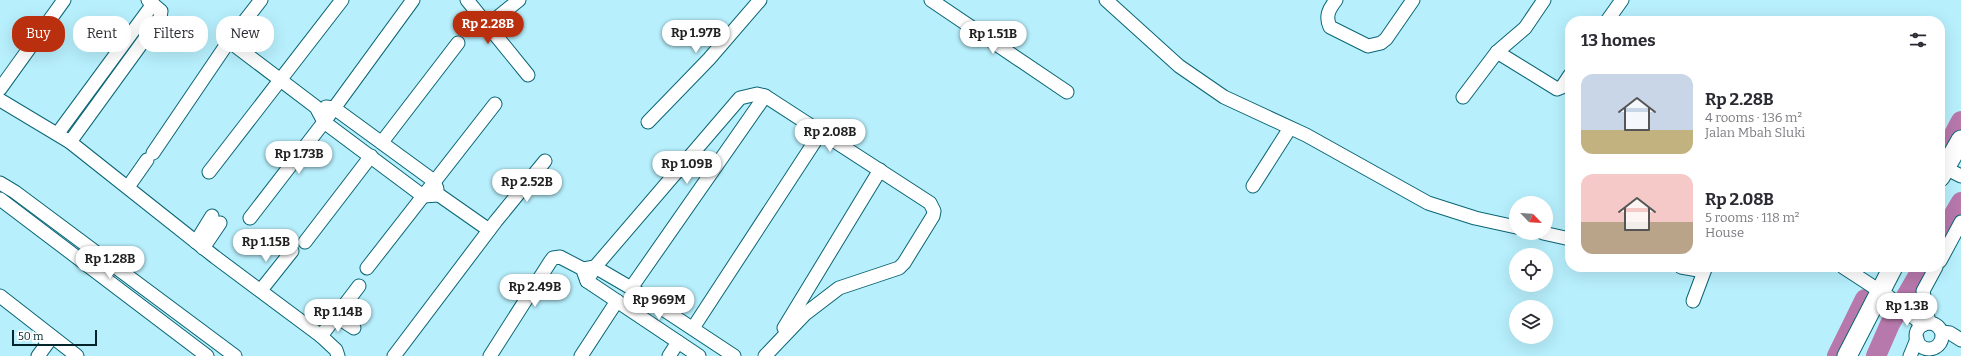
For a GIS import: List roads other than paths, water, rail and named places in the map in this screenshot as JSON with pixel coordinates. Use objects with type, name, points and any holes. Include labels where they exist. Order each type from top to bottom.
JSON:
[{"type":"street","points":[[0,90],[64,0]]},
{"type":"street","points":[[249,16],[261,0]]},
{"type":"street","points":[[210,172],[342,0]]},
{"type":"street","points":[[250,218],[324,122],[413,0]]},
{"type":"street","points":[[467,0],[528,75]]},
{"type":"street","points":[[488,25],[519,0]]},
{"type":"street","points":[[648,122],[709,59],[760,0]]},
{"type":"street","points":[[931,0],[1067,92]]},
{"type":"street","points":[[1106,0],[1179,66],[1224,97],[1313,139],[1428,203],[1460,214],[1509,225]]},
{"type":"street","points":[[1336,0],[1327,14],[1327,20],[1330,26],[1368,46],[1381,43],[1386,39],[1413,0]]},
{"type":"street","points":[[1463,97],[1497,52],[1525,28],[1544,0]]},
{"type":"street","points":[[1611,16],[1622,0]]},
{"type":"street","points":[[58,133],[150,2],[161,11],[160,18],[70,142]]},
{"type":"street","points":[[382,142],[458,43]]},
{"type":"street","points":[[128,187],[222,52]]},
{"type":"street","points":[[244,52],[316,107],[324,122],[423,196],[439,195]]},
{"type":"street","points":[[1497,52],[1557,89],[1562,87],[1565,82]]},
{"type":"street","points":[[588,272],[740,98],[757,94],[765,96],[880,170],[933,207],[933,216],[908,259],[899,268],[839,288],[805,314],[768,352]]},
{"type":"street","points":[[630,288],[765,96]]},
{"type":"street","points":[[0,100],[58,133],[70,142],[200,245],[321,336],[336,350],[338,356]]},
{"type":"street","points":[[367,268],[494,104]]},
{"type":"street","points":[[316,107],[334,108],[382,142],[434,181],[439,195],[489,230]]},
{"type":"street","points":[[1252,186],[1290,128]]},
{"type":"street","points":[[692,328],[821,132]]},
{"type":"street","points":[[1950,174],[1961,140]]},
{"type":"street","points":[[304,242],[371,156]]},
{"type":"street","points":[[394,356],[489,230],[545,161]]},
{"type":"street","points":[[768,352],[880,170]]},
{"type":"street","points":[[0,183],[7,198],[207,356]]},
{"type":"street","points":[[7,198],[235,356]]},
{"type":"street","points":[[200,245],[216,219]]},
{"type":"street","points":[[1945,252],[1961,222]]},
{"type":"street","points":[[1553,235],[1565,238]]},
{"type":"street","points":[[261,290],[292,251]]},
{"type":"street","points":[[490,356],[553,258],[560,257],[588,272],[630,288],[734,356]]},
{"type":"street","points":[[588,272],[617,301],[699,356]]},
{"type":"street","points":[[1693,301],[1704,272]]},
{"type":"street","points":[[1859,272],[1885,294],[1926,324],[1937,325],[1942,332],[1956,336],[1961,340]]},
{"type":"street","points":[[1847,356],[1885,294],[1892,272]]},
{"type":"street","points":[[1926,324],[1923,291],[1933,272]]},
{"type":"street","points":[[321,336],[337,317],[359,286]]},
{"type":"street","points":[[0,296],[77,356]]},
{"type":"street","points":[[581,356],[617,301]]},
{"type":"street","points":[[646,321],[657,305]]},
{"type":"street","points":[[337,317],[354,328]]},
{"type":"street","points":[[1910,356],[1917,339],[1918,331],[1926,324]]},
{"type":"street","points":[[1917,339],[1924,348],[1933,352],[1941,341],[1942,332]]},
{"type":"street","points":[[38,356],[52,337]]},
{"type":"street","points":[[669,356],[678,342]]},
{"type":"waterway","points":[[1945,151],[1961,121]]},
{"type":"waterway","points":[[1945,229],[1961,202]]},
{"type":"waterway","points":[[1876,356],[1890,324],[1920,272]]},
{"type":"waterway","points":[[1837,356],[1865,299]]}]
